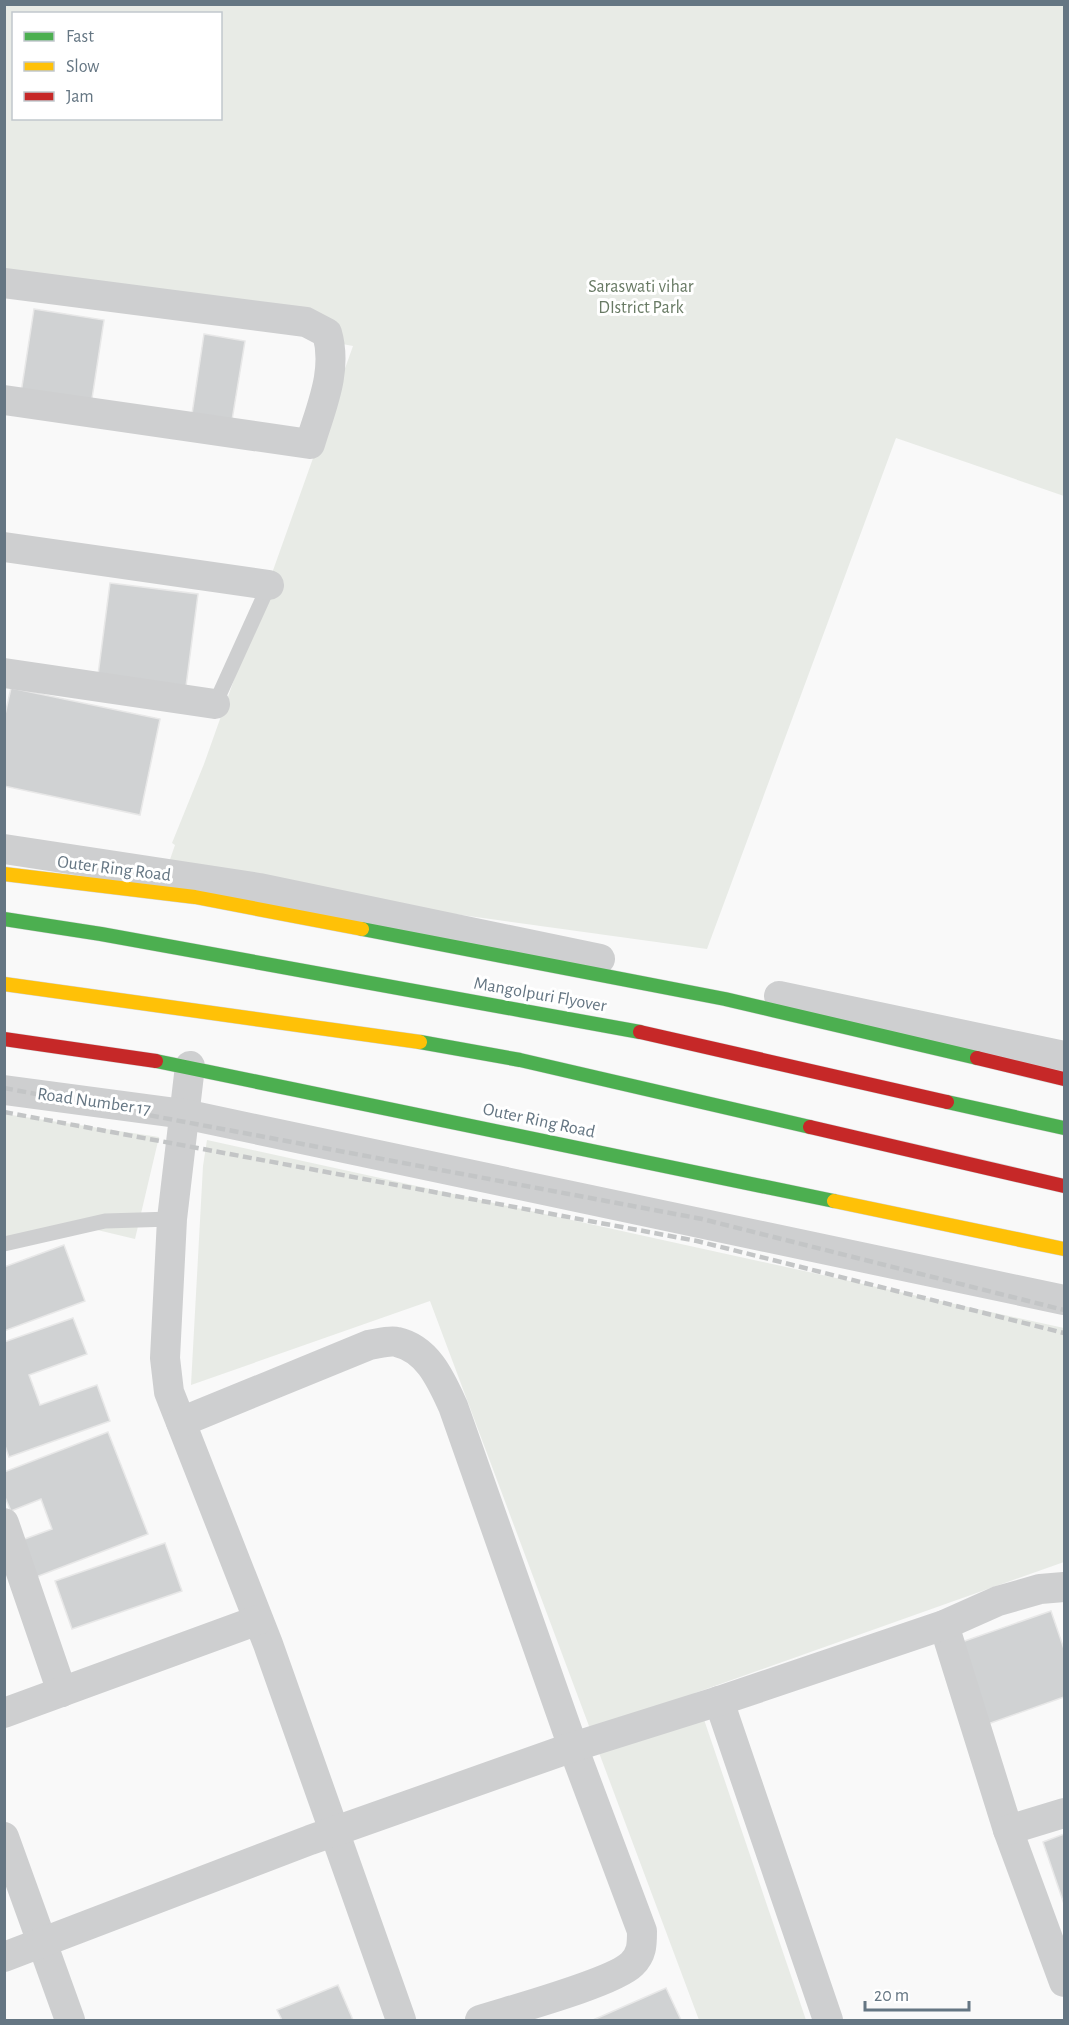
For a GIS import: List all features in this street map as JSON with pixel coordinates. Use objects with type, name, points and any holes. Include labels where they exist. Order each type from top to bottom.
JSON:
[{"type":"main road","name":"Outer Ring Road","points":[[4,874],[195,897],[690,992],[1065,1078]]},
{"type":"main road","name":"Mangolpuri Flyover","points":[[4,919],[101,934],[621,1028],[1065,1128]]},
{"type":"main road","points":[[4,984],[421,1042],[520,1060],[1065,1186]]},
{"type":"main road","name":"Outer Ring Road","points":[[4,1039],[190,1066],[1065,1249]]},
{"type":"street","points":[[4,283],[306,322],[327,333],[333,353],[332,368],[310,444],[4,400]]},
{"type":"street","points":[[4,547],[269,585]]},
{"type":"street","points":[[4,673],[215,704]]},
{"type":"street","points":[[4,849],[259,888],[1065,1056]]},
{"type":"street","points":[[190,1066],[172,1219],[165,1358],[169,1392],[258,1620],[401,2020]]},
{"type":"street","name":"Road Number 17","points":[[4,1090],[184,1114],[1065,1300]]},
{"type":"street","points":[[181,1422],[369,1345],[395,1341],[417,1351],[436,1370],[453,1406],[573,1747],[642,1931],[642,1950],[631,1966],[601,1980],[480,2020]]},
{"type":"street","points":[[4,1522],[62,1692]]},
{"type":"street","points":[[4,1957],[334,1832],[573,1747],[719,1701],[944,1625],[998,1601],[1040,1589],[1065,1587]]},
{"type":"street","points":[[4,1713],[258,1620]]},
{"type":"street","points":[[944,1625],[1008,1830],[1065,1982]]},
{"type":"street","points":[[719,1701],[828,2020]]},
{"type":"street","points":[[1008,1830],[1065,1813]]},
{"type":"street","points":[[4,1837],[70,2020]]},
{"type":"lane","points":[[215,704],[269,585]]},
{"type":"lane","points":[[4,1244],[105,1221],[172,1219]]},
{"type":"green space","name":"Saraswati vihar DIstrict Park","points":[[4,5],[1064,5],[1064,496],[896,438],[707,949],[165,874],[175,845],[172,843],[204,764],[353,346],[5,281]]},
{"type":"green space","points":[[5,1114],[159,1137],[135,1239],[68,1223],[5,1242]]},
{"type":"green space","points":[[207,1140],[1064,1328],[1064,1562],[695,1693],[806,2020],[699,2020],[430,1301],[191,1385],[203,1166]]},
{"type":"building","points":[[34,309],[104,320],[91,405],[21,393]]},
{"type":"building","points":[[204,334],[245,341],[232,420],[192,414]]},
{"type":"building","points":[[110,583],[198,594],[186,686],[98,675]]},
{"type":"building","points":[[11,688],[160,719],[140,815],[4,786],[4,719]]},
{"type":"building","points":[[64,1245],[85,1301],[4,1331],[4,1267]]},
{"type":"building","points":[[73,1318],[87,1354],[29,1375],[40,1405],[97,1385],[110,1421],[9,1457],[4,1443],[4,1342]]},
{"type":"building","points":[[108,1432],[148,1534],[36,1577],[22,1540],[52,1529],[41,1499],[11,1511],[4,1495],[4,1472]]},
{"type":"building","points":[[165,1543],[182,1591],[72,1629],[55,1581]]},
{"type":"building","points":[[1051,1611],[1064,1649],[1064,1697],[985,1725],[956,1644]]},
{"type":"building","points":[[1064,1834],[1064,1904],[1043,1842]]},
{"type":"building","points":[[338,1985],[353,2020],[282,2020],[277,2010]]},
{"type":"building","points":[[666,1988],[681,2020],[593,2020]]},
{"type":"railway","points":[[4,1088],[702,1219],[1064,1310]]},
{"type":"railway","points":[[4,1112],[697,1241],[1064,1333]]},
{"type":"traffic: fast","points":[[4,919],[101,934],[640,1032]]},
{"type":"traffic: fast","points":[[362,929],[725,999],[977,1058]]},
{"type":"traffic: fast","points":[[420,1042],[520,1060],[810,1127]]},
{"type":"traffic: fast","points":[[156,1061],[834,1201]]},
{"type":"traffic: fast","points":[[947,1102],[1064,1128]]},
{"type":"traffic: slow","points":[[4,874],[195,897],[362,929]]},
{"type":"traffic: slow","points":[[4,984],[420,1042]]},
{"type":"traffic: slow","points":[[834,1201],[1064,1249]]},
{"type":"traffic: jam","points":[[640,1032],[947,1102]]},
{"type":"traffic: jam","points":[[4,1039],[156,1061]]},
{"type":"traffic: jam","points":[[977,1058],[1064,1079]]},
{"type":"traffic: jam","points":[[810,1127],[1064,1186]]}]
